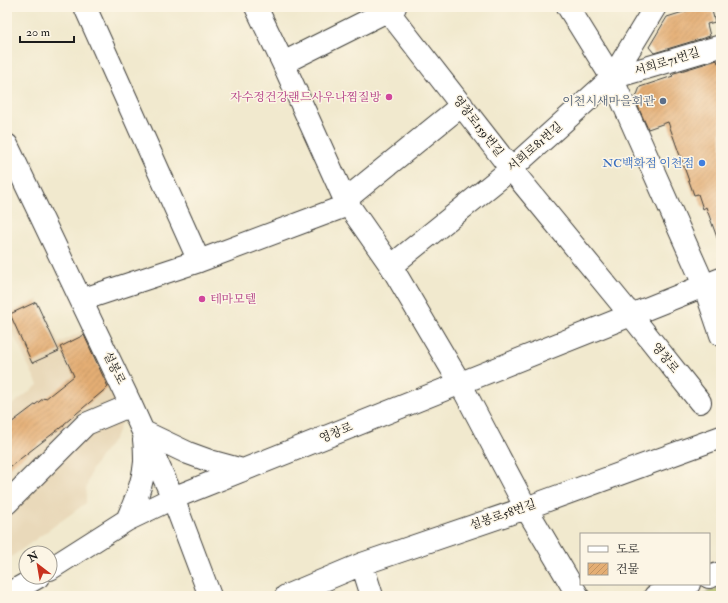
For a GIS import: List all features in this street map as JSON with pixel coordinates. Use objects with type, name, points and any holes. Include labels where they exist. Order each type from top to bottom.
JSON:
[{"type":"street","points":[[85,7],[199,261]]},
{"type":"street","points":[[256,7],[347,203],[391,266],[460,383],[526,508],[578,596]]},
{"type":"street","points":[[568,7],[612,78],[713,282],[721,335]]},
{"type":"street","name":"서희로81번길","points":[[391,266],[511,169],[612,78],[655,7]]},
{"type":"street","points":[[283,63],[392,9]]},
{"type":"street","name":"영창로159번길","points":[[392,9],[511,169],[630,314]]},
{"type":"street","name":"서희로71번길","points":[[612,78],[721,46]]},
{"type":"street","points":[[81,300],[199,261],[347,203],[462,105]]},
{"type":"street","name":"설봉로","points":[[7,145],[144,432],[173,498],[210,596]]},
{"type":"street","name":"영창로","points":[[58,564],[127,520],[173,498],[713,282]]},
{"type":"street","name":"영창로","points":[[630,314],[700,402]]},
{"type":"street","points":[[7,503],[86,424],[131,405]]},
{"type":"street","points":[[127,520],[142,482],[145,463],[144,432],[188,453],[243,470]]},
{"type":"street","name":"설봉로58번길","points":[[286,596],[362,564],[526,508],[721,437]]},
{"type":"street","points":[[362,564],[372,596]]},
{"type":"street","points":[[710,577],[721,573]]},
{"type":"street","points":[[7,593],[24,585]]},
{"type":"street","points":[[655,596],[686,585]]},
{"type":"shaded area","points":[[38,299],[59,343],[87,329],[117,391],[122,421],[115,438],[91,471],[86,489],[86,503],[28,545],[18,545],[18,552],[7,560],[7,409],[38,385],[7,321],[7,314]]},
{"type":"green space","points":[[721,587],[721,596],[698,596]]},
{"type":"building","points":[[699,7],[711,7],[715,22],[707,24],[710,36],[654,53],[649,47],[667,17]]},
{"type":"building","points":[[717,60],[718,63],[721,62],[721,242],[719,243],[706,207],[703,209],[698,194],[694,195],[668,122],[648,129],[635,100],[640,87],[673,76],[671,74]]},
{"type":"building","points":[[36,302],[59,351],[32,363],[10,314]]},
{"type":"building","points":[[84,335],[108,387],[64,425],[7,469],[7,426],[74,376],[60,347]]},
{"type":"place","name":"자수정건강랜드사우나찜질방","points":[[389,97]]},
{"type":"place","name":"이천시새마을회관","points":[[663,101]]},
{"type":"place","name":"NC백화점 이천점","points":[[702,163]]},
{"type":"place","name":"테마모텔","points":[[202,299]]}]
